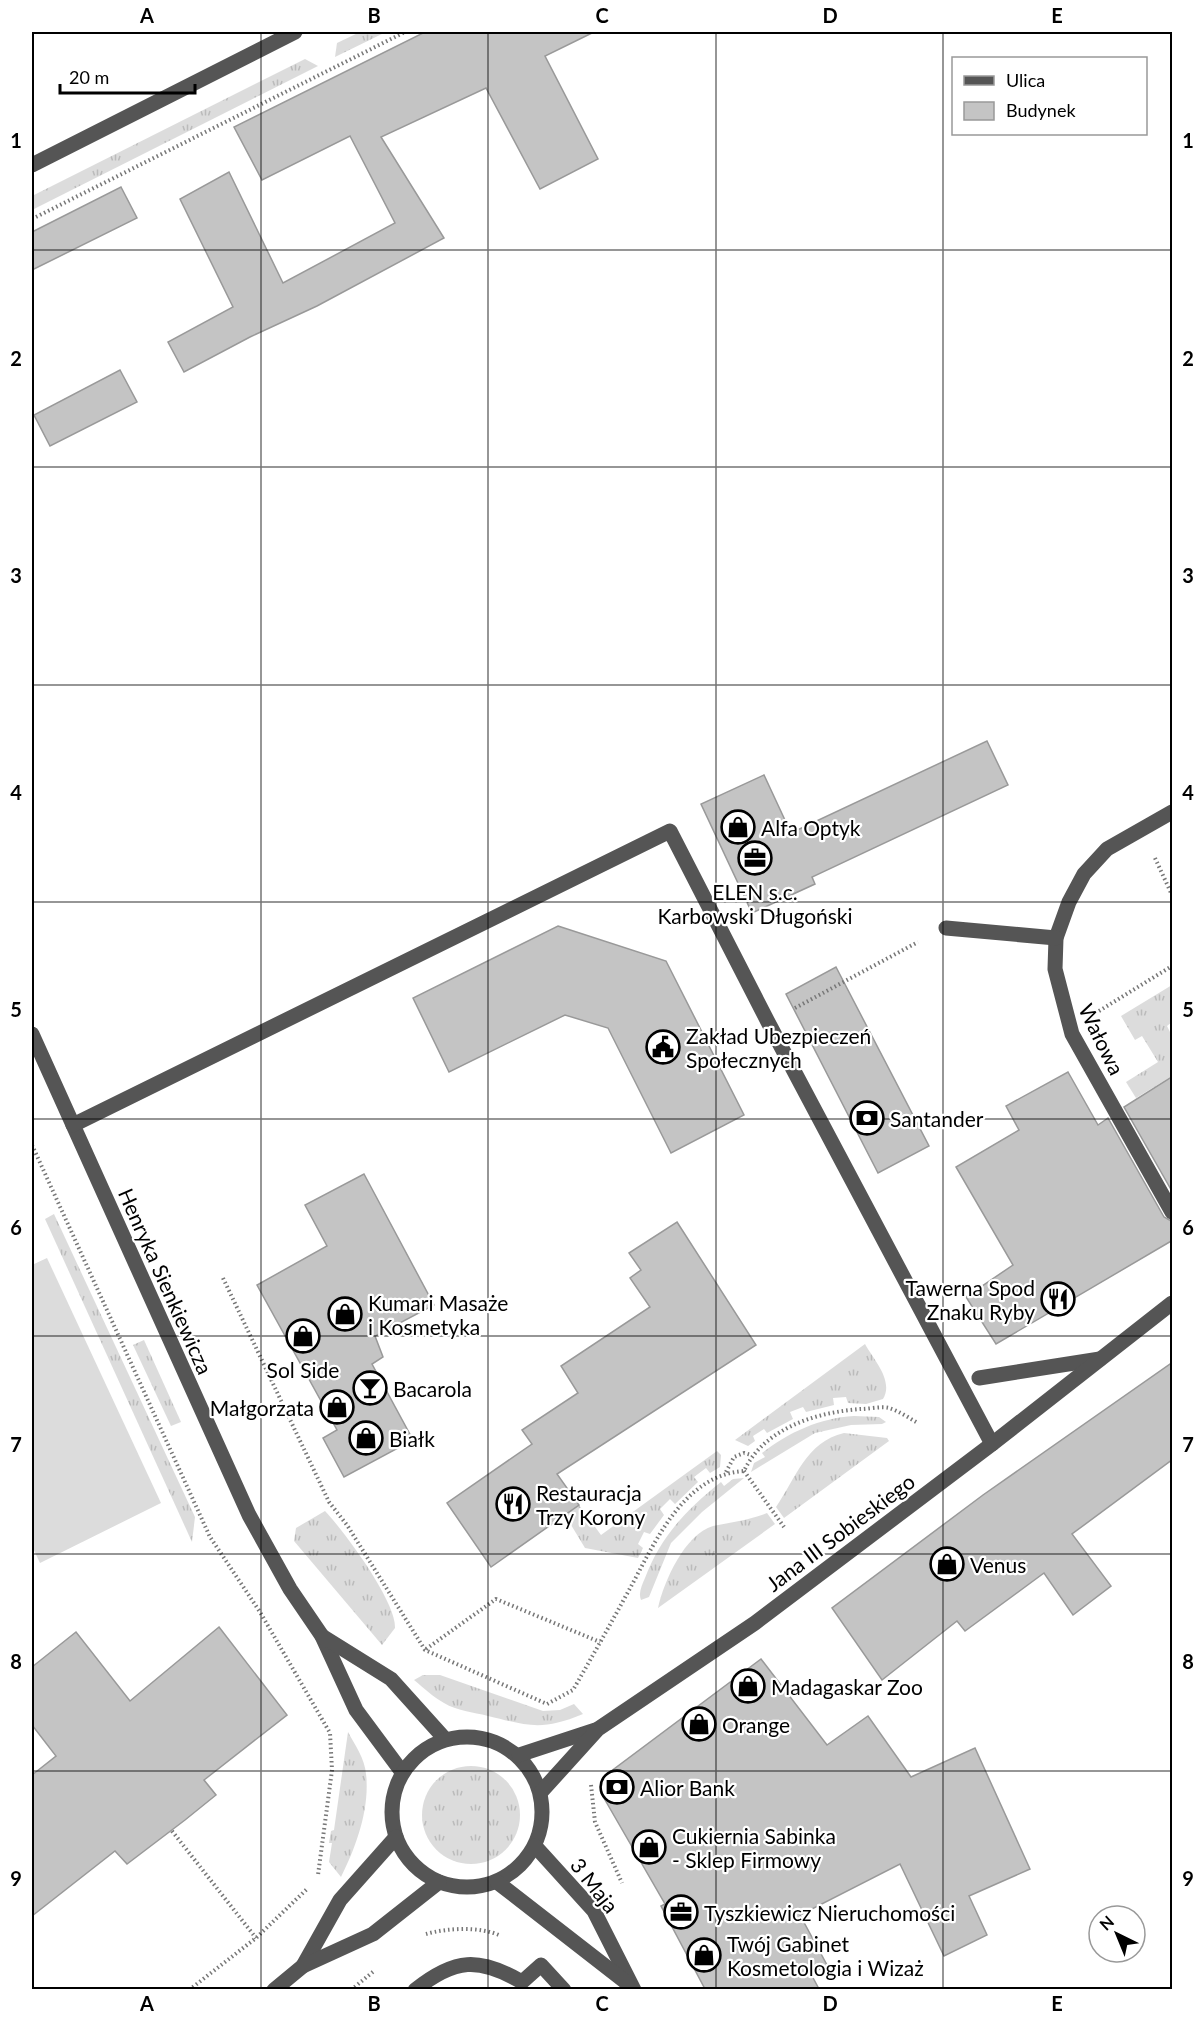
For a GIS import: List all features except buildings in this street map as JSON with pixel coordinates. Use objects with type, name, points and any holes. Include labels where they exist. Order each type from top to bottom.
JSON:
[{"type":"street","points":[[32,165],[295,32]]},
{"type":"street","name":"Wałowa","points":[[1173,812],[1107,849],[1084,874],[1069,902],[1056,938],[1055,969],[1071,1028],[1173,1212]]},
{"type":"street","points":[[73,1125],[670,831],[768,1022],[992,1444]]},
{"type":"street","points":[[946,928],[1056,938]]},
{"type":"street","name":"Henryka Sienkiewicza","points":[[32,1034],[249,1515],[290,1589],[322,1636],[356,1710],[402,1772]]},
{"type":"street","name":"Jana III Sobieskiego","points":[[541,1792],[598,1729],[755,1623],[992,1444],[1173,1303]]},
{"type":"street","name":"Jana III Sobieskiego","points":[[979,1378],[1101,1359]]},
{"type":"street","name":"Henryka Sienkiewicza","points":[[322,1636],[391,1679],[445,1739]]},
{"type":"street","name":"Jana III Sobieskiego","points":[[519,1755],[598,1729]]},
{"type":"street","points":[[471,1736],[488,1739],[497,1741],[519,1755],[533,1772],[541,1792],[543,1820],[536,1846],[519,1867],[497,1882],[469,1888],[439,1882],[420,1872],[406,1856],[396,1837],[392,1815],[394,1792],[402,1772],[421,1752],[445,1739],[471,1736]]},
{"type":"street","points":[[303,1966],[340,1900],[396,1837]]},
{"type":"street","name":"3 Maja","points":[[536,1846],[594,1911],[633,1988]]},
{"type":"street","points":[[273,1989],[303,1966],[373,1934],[439,1882]]},
{"type":"street","name":"3 Maja","points":[[497,1882],[633,1988]]},
{"type":"street","points":[[415,1989],[435,1973],[475,1962],[500,1969],[522,1982],[541,1965],[564,1989]]},
{"type":"path","points":[[32,219],[405,32]]},
{"type":"path","points":[[1141,828],[1173,895]]},
{"type":"path","points":[[794,1009],[946,928]]},
{"type":"path","points":[[1071,1028],[1173,966]]},
{"type":"path","points":[[32,1146],[210,1538],[260,1612],[330,1733],[332,1770],[318,1879]]},
{"type":"path","points":[[223,1278],[329,1502],[347,1525],[425,1650],[547,1704],[573,1689],[662,1528],[702,1488],[726,1472],[734,1457],[744,1453],[751,1455]]},
{"type":"path","points":[[744,1471],[751,1455],[759,1447],[795,1425],[834,1412],[888,1408],[918,1423]]},
{"type":"path","points":[[726,1472],[744,1471]]},
{"type":"path","points":[[744,1471],[784,1527]]},
{"type":"path","points":[[425,1650],[496,1599],[600,1642]]},
{"type":"path","points":[[594,1780],[591,1798],[595,1822],[622,1884]]},
{"type":"path","points":[[172,1831],[256,1938]]},
{"type":"path","points":[[189,1989],[256,1938],[310,1886]]},
{"type":"green space","points":[[360,32],[386,32],[335,57],[337,43]]},
{"type":"green space","points":[[305,59],[318,66],[32,210],[32,196]]},
{"type":"green space","points":[[1172,985],[1172,1022],[1167,1026],[1172,1036],[1172,1076],[1136,1098],[1126,1082],[1158,1062],[1142,1036],[1135,1040],[1121,1016]]},
{"type":"green space","points":[[54,1214],[195,1517],[192,1542],[45,1219]]},
{"type":"green space","points":[[47,1258],[161,1503],[40,1563],[32,1546],[32,1265]]},
{"type":"green space","points":[[144,1340],[181,1422],[171,1426],[133,1345]]},
{"type":"green space","points":[[865,1344],[885,1378],[886,1392],[883,1399],[866,1404],[848,1403],[846,1397],[833,1398],[834,1405],[806,1412],[803,1407],[790,1412],[793,1419],[767,1433],[764,1429],[753,1436],[755,1441],[748,1446],[735,1440]]},
{"type":"green space","points":[[841,1417],[879,1417],[886,1422],[851,1425],[815,1433],[751,1472],[754,1463],[765,1457],[762,1453],[805,1427]]},
{"type":"green space","points":[[844,1433],[887,1438],[889,1441],[784,1518],[776,1507],[803,1462],[820,1444]]},
{"type":"green space","points":[[717,1451],[721,1455],[720,1467],[710,1473],[706,1468],[694,1477],[698,1482],[675,1504],[670,1499],[660,1509],[664,1515],[650,1534],[644,1532],[638,1544],[643,1548],[638,1558],[585,1548],[565,1515],[579,1505],[601,1535]]},
{"type":"green space","points":[[744,1478],[702,1512],[671,1543],[649,1597],[641,1600],[641,1589],[651,1563],[676,1525],[721,1482],[724,1486],[733,1479]]},
{"type":"green space","points":[[325,1511],[356,1550],[387,1601],[395,1628],[382,1645],[294,1541],[296,1528]]},
{"type":"green space","points":[[767,1513],[775,1524],[658,1608],[665,1585],[677,1560],[693,1538],[713,1526]]},
{"type":"green space","points":[[423,1675],[440,1675],[543,1711],[560,1710],[574,1704],[583,1714],[557,1723],[536,1725],[465,1711],[440,1701],[414,1680]]},
{"type":"green space","points":[[348,1732],[364,1763],[367,1787],[361,1827],[341,1877],[329,1862],[332,1843],[329,1843],[331,1831],[334,1830]]},
{"type":"green space","points":[[471,1766],[490,1770],[506,1780],[516,1796],[520,1815],[516,1834],[506,1850],[490,1860],[471,1864],[452,1860],[436,1850],[426,1834],[422,1815],[426,1796],[436,1780],[452,1770]]},
{"type":"place","name":"Alfa Optyk","points":[[738,827]]},
{"type":"place","name":"ELEN s.c. Karbowski Długoński","points":[[755,858]]},
{"type":"place","name":"Zakład Ubezpieczeń Społecznych","points":[[663,1047]]},
{"type":"place","name":"Santander","points":[[867,1118]]},
{"type":"place","name":"Tawerna Spod Znaku Ryby","points":[[1058,1299]]},
{"type":"place","name":"Kumari Masaże i Kosmetyka","points":[[345,1314]]},
{"type":"place","name":"Sol Side","points":[[303,1336]]},
{"type":"place","name":"Bacarola","points":[[370,1388]]},
{"type":"place","name":"Małgorzata","points":[[337,1407]]},
{"type":"place","name":"Białk","points":[[366,1438]]},
{"type":"place","name":"Restauracja Trzy Korony","points":[[513,1504]]},
{"type":"place","name":"Venus","points":[[947,1564]]},
{"type":"place","name":"Madagaskar Zoo","points":[[748,1686]]},
{"type":"place","name":"Orange","points":[[699,1724]]},
{"type":"place","name":"Alior Bank","points":[[617,1787]]},
{"type":"place","name":"Cukiernia Sabinka - Sklep Firmowy","points":[[649,1847]]},
{"type":"place","name":"Tyszkiewicz Nieruchomości","points":[[681,1912]]},
{"type":"place","name":"Twój Gabinet Kosmetologia i Wizaż","points":[[704,1955]]}]
